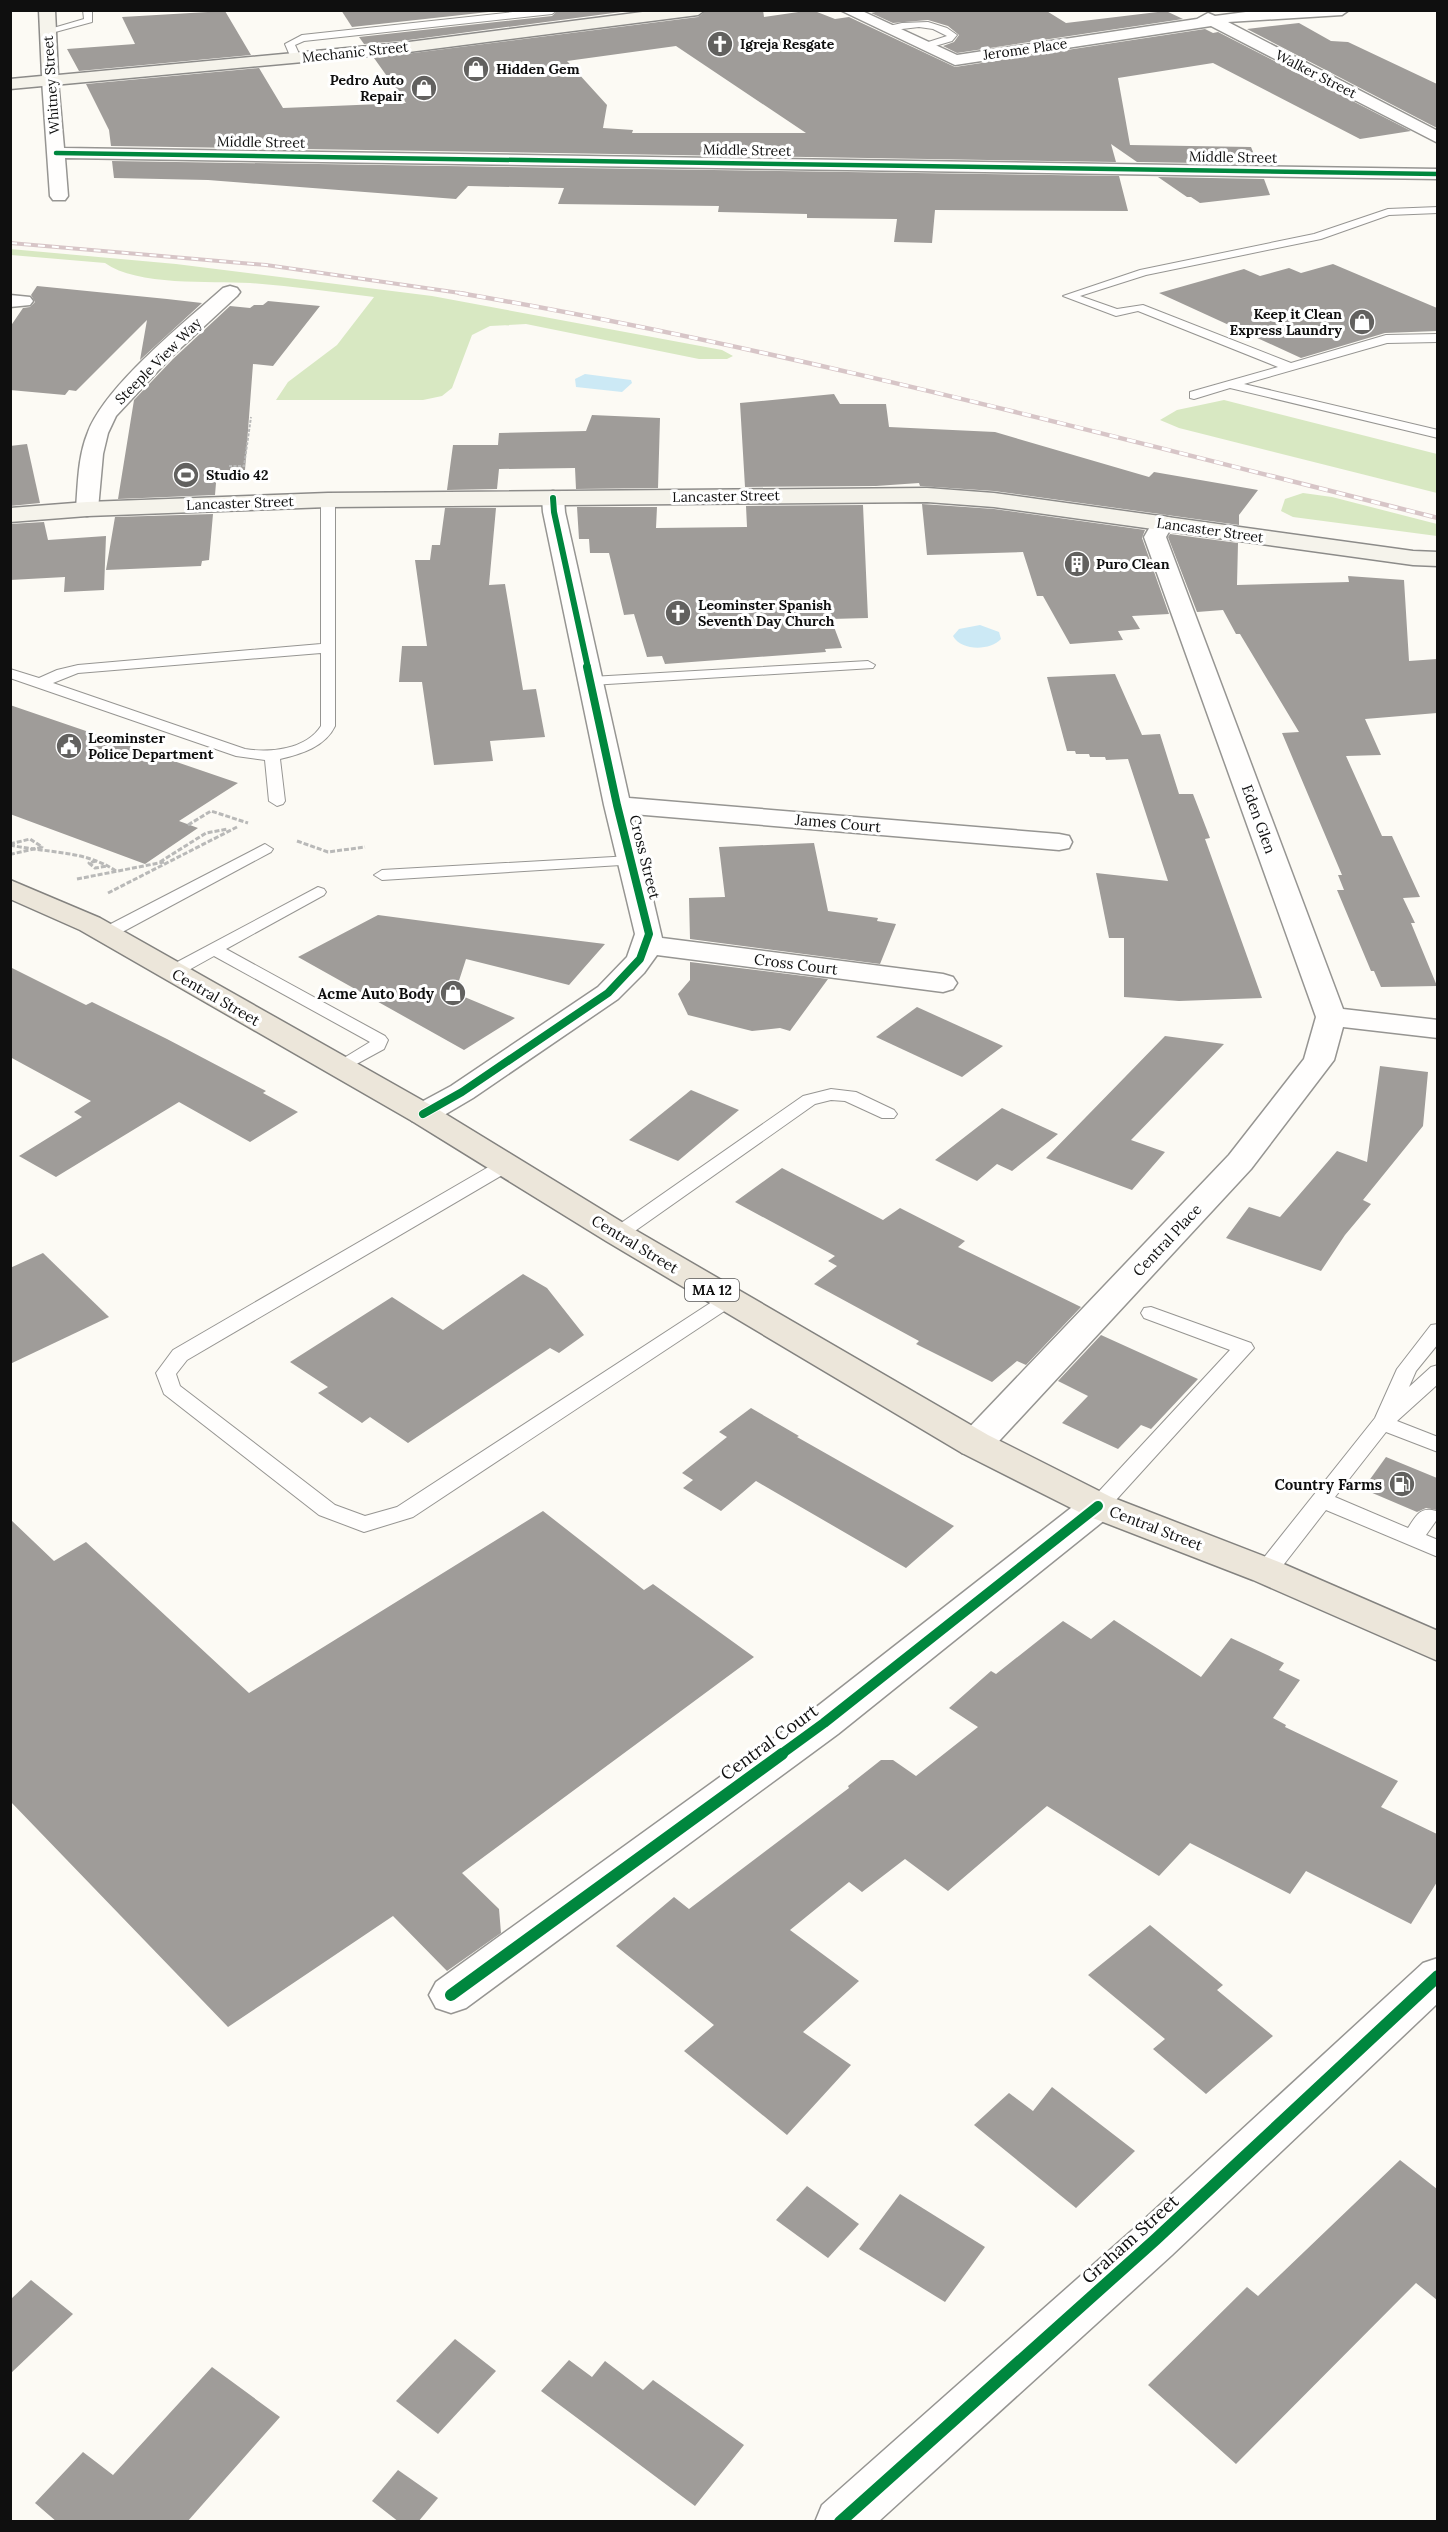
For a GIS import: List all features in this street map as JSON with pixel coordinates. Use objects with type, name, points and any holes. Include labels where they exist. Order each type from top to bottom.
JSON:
[{"type":"main road","name":"Whitney Street","points":[[47,10],[50,80]]},
{"type":"main road","name":"Mechanic Street","points":[[10,84],[479,39],[696,11]]},
{"type":"main road","name":"Lancaster Street","points":[[10,515],[87,509],[328,500],[927,495],[994,500],[1437,559]]},
{"type":"main road","name":"Central Street","points":[[10,888],[107,933],[423,1114],[504,1166],[975,1444],[1098,1506],[1266,1571],[1437,1647]]},
{"type":"street","name":"Jerome Place","points":[[847,10],[954,60],[1230,17],[1341,10]]},
{"type":"street","name":"Walker Street","points":[[1195,10],[1437,138]]},
{"type":"street","name":"Whitney Street","points":[[50,80],[58,196]]},
{"type":"street","name":"Middle Street","points":[[56,153],[1437,174]]},
{"type":"street","name":"Steeple View Way","points":[[87,509],[93,447],[101,424],[109,411],[170,346],[230,292]]},
{"type":"street","name":"Cross Street","points":[[553,498],[554,512],[617,804],[649,934],[648,945]]},
{"type":"street","name":"Eden Glen","points":[[1163,523],[1155,537],[1332,1017]]},
{"type":"street","name":"James Court","points":[[617,804],[1059,842]]},
{"type":"street","points":[[423,1114],[462,1092],[608,993],[628,974],[648,945]]},
{"type":"street","name":"Cross Court","points":[[648,945],[943,983]]},
{"type":"street","points":[[1332,1017],[1437,1029]]},
{"type":"street","name":"Central Place","points":[[975,1444],[1240,1162],[1319,1060],[1332,1017]]},
{"type":"street","name":"Central Court","points":[[451,1995],[824,1723],[1098,1506]]},
{"type":"street","name":"Graham Street","points":[[840,2522],[1155,2240],[1437,1976]]},
{"type":"lane","points":[[48,31],[89,20],[87,10]]},
{"type":"lane","points":[[296,58],[290,44],[302,38],[552,11]]},
{"type":"lane","points":[[458,22],[479,39]]},
{"type":"lane","points":[[885,28],[919,24],[933,26],[952,35],[950,39],[926,46]]},
{"type":"lane","points":[[1290,367],[1139,307],[1116,313],[1069,296],[1144,272],[1317,237],[1388,212],[1437,210]]},
{"type":"lane","points":[[1194,395],[1386,339],[1437,338]]},
{"type":"lane","points":[[1229,385],[1437,434]]},
{"type":"lane","points":[[10,673],[241,753],[272,756],[305,745],[327,731],[328,500]]},
{"type":"lane","points":[[41,683],[62,673],[78,669],[328,648]]},
{"type":"lane","points":[[591,681],[868,665]]},
{"type":"lane","points":[[272,756],[277,801]]},
{"type":"lane","points":[[107,933],[266,849]]},
{"type":"lane","points":[[382,875],[631,861]]},
{"type":"lane","points":[[172,972],[318,892]]},
{"type":"lane","points":[[214,949],[379,1040],[378,1045],[340,1068]]},
{"type":"lane","points":[[618,1234],[809,1100],[826,1093],[848,1095],[888,1114]]},
{"type":"lane","points":[[504,1166],[180,1355],[166,1373],[171,1389],[327,1510],[364,1524],[405,1512],[728,1299]]},
{"type":"lane","points":[[1098,1506],[1244,1348],[1151,1313]]},
{"type":"lane","points":[[1382,1423],[1407,1369],[1437,1330]]},
{"type":"lane","points":[[1266,1571],[1382,1423],[1437,1372]]},
{"type":"lane","points":[[1382,1423],[1437,1445]]},
{"type":"lane","points":[[1322,1500],[1437,1549]]},
{"type":"lane","points":[[1412,1538],[1428,1516]]},
{"type":"path","points":[[230,462],[229,466],[244,466],[251,417]]},
{"type":"path","points":[[188,825],[211,811],[250,824]]},
{"type":"path","points":[[156,864],[206,833],[233,828]]},
{"type":"path","points":[[289,838],[328,852],[367,847]]},
{"type":"path","points":[[10,844],[30,839],[42,847],[10,854]]},
{"type":"path","points":[[10,844],[98,861],[116,871]]},
{"type":"path","points":[[98,861],[89,863],[95,868],[109,866]]},
{"type":"path","points":[[70,880],[168,862]]},
{"type":"green space","points":[[10,249],[176,264],[432,296],[722,350],[733,356],[727,359],[699,359],[526,324],[490,326],[472,335],[452,388],[442,396],[423,400],[276,400],[288,382],[337,345],[374,297],[265,284],[154,279],[136,276],[105,263],[11,255]]},
{"type":"green space","points":[[1224,400],[1437,454],[1437,493],[1179,428],[1160,420],[1177,410]]},
{"type":"green space","points":[[1303,493],[1332,497],[1437,524],[1437,536],[1293,517],[1281,511],[1285,499]]},
{"type":"water","points":[[585,374],[631,380],[632,383],[622,392],[576,387],[575,379]]},
{"type":"water","points":[[980,625],[999,632],[1001,639],[990,646],[976,648],[962,644],[953,636],[959,629]]},
{"type":"building","points":[[341,10],[507,10],[352,27]]},
{"type":"building","points":[[558,10],[636,10],[401,41],[364,44],[359,37],[552,16]]},
{"type":"building","points":[[707,10],[763,10],[764,17],[812,10],[835,19],[849,17],[955,67],[1205,29],[1213,33],[1218,32],[1411,131],[1360,139],[1213,63],[1118,78],[1130,145],[1251,147],[1258,164],[1137,162],[1111,144],[1116,162],[111,146],[109,130],[86,84],[259,68],[283,108],[406,103],[374,58],[698,17]],"holes":[[[676,46],[806,133],[632,133],[633,130],[603,128],[607,105],[567,61]]]},
{"type":"building","points":[[885,10],[1045,10],[1066,23],[1166,11],[1183,19],[957,53],[943,46],[954,42],[959,35],[948,26],[928,20],[893,23],[871,13]]},
{"type":"building","points":[[225,11],[251,55],[79,71],[67,49],[135,44],[122,17]]},
{"type":"building","points":[[1299,23],[1331,41],[1348,42],[1437,84],[1437,128],[1247,29]]},
{"type":"building","points":[[112,161],[1119,176],[1128,211],[935,210],[932,243],[894,242],[897,219],[807,218],[807,214],[718,212],[719,206],[558,204],[564,188],[468,186],[456,199],[208,180],[114,178]]},
{"type":"building","points":[[1158,177],[1264,179],[1270,195],[1200,203]]},
{"type":"building","points":[[1333,264],[1437,308],[1437,331],[1385,333],[1301,358],[1159,293],[1244,269],[1260,276],[1289,268],[1301,273]]},
{"type":"building","points":[[37,286],[202,303],[140,360],[147,320],[76,391],[69,390],[65,395],[10,390],[10,327],[23,308],[30,307],[35,302],[31,295]]},
{"type":"building","points":[[268,301],[320,306],[273,366],[253,364],[245,470],[217,471],[215,495],[118,499],[134,400],[173,359],[230,306],[250,308],[254,305],[263,305]]},
{"type":"building","points":[[834,394],[840,404],[886,404],[889,427],[995,432],[1149,477],[1154,472],[1258,490],[1239,515],[1239,525],[994,491],[920,486],[919,483],[876,486],[745,487],[740,403]]},
{"type":"building","points":[[592,415],[660,418],[658,488],[576,489],[575,468],[499,469],[497,489],[447,490],[453,445],[498,445],[499,433],[586,431]]},
{"type":"building","points":[[27,444],[40,503],[10,506],[10,446]]},
{"type":"building","points":[[922,504],[994,509],[1145,530],[1142,538],[1169,614],[1132,616],[1140,629],[1118,631],[1123,640],[1070,644],[1043,596],[1037,596],[1023,552],[927,555]]},
{"type":"building","points":[[863,505],[868,618],[831,619],[842,648],[825,649],[826,652],[665,664],[662,656],[647,657],[634,614],[624,615],[609,553],[590,553],[589,539],[579,539],[577,507],[657,507],[656,528],[747,527],[746,506]]},
{"type":"building","points":[[445,508],[496,508],[489,585],[505,584],[523,690],[536,689],[545,737],[490,741],[493,761],[434,765],[422,682],[399,682],[402,646],[427,646],[415,560],[430,560],[432,545],[440,545]]},
{"type":"building","points":[[213,514],[209,560],[202,561],[201,566],[106,570],[115,517]]},
{"type":"building","points":[[44,522],[48,540],[106,536],[104,590],[64,592],[65,577],[10,580],[10,524]]},
{"type":"building","points":[[1170,534],[1238,543],[1237,585],[1349,582],[1348,576],[1404,580],[1409,661],[1437,659],[1437,713],[1365,719],[1381,755],[1346,756],[1382,836],[1392,836],[1420,897],[1403,898],[1415,923],[1411,923],[1437,986],[1381,987],[1374,971],[1371,971],[1337,890],[1344,890],[1338,875],[1342,875],[1282,733],[1299,732],[1223,610],[1197,612],[1168,537]]},
{"type":"building","points":[[1115,674],[1142,735],[1160,734],[1179,794],[1193,794],[1210,838],[1205,839],[1262,998],[1179,1001],[1124,997],[1124,938],[1109,938],[1096,873],[1168,881],[1128,759],[1106,760],[1105,757],[1090,757],[1089,754],[1067,751],[1047,677]]},
{"type":"building","name":"Leominster Police Department","points":[[10,705],[238,783],[179,821],[198,828],[145,864],[10,814]]},
{"type":"building","points":[[814,843],[828,911],[878,918],[877,921],[896,924],[880,964],[690,939],[689,898],[725,897],[719,847]]},
{"type":"building","name":"Acme Auto Body","points":[[378,915],[605,944],[569,985],[466,959],[455,993],[515,1018],[464,1050],[298,957]]},
{"type":"building","points":[[690,962],[828,979],[790,1031],[780,1028],[752,1031],[688,1015],[678,994],[690,980]]},
{"type":"building","points":[[10,967],[86,1005],[92,1002],[167,1039],[266,1091],[263,1093],[298,1112],[250,1142],[179,1102],[56,1177],[19,1156],[82,1117],[74,1112],[91,1101],[10,1057]]},
{"type":"building","points":[[917,1007],[1003,1046],[962,1077],[876,1037]]},
{"type":"building","points":[[1165,1036],[1224,1044],[1131,1140],[1165,1152],[1132,1190],[1046,1158]]},
{"type":"building","points":[[1380,1066],[1428,1072],[1423,1126],[1363,1200],[1371,1204],[1345,1235],[1321,1271],[1226,1238],[1249,1207],[1280,1217],[1337,1151],[1367,1162]]},
{"type":"building","points":[[691,1090],[739,1110],[678,1161],[629,1140]]},
{"type":"building","points":[[1002,1108],[1058,1134],[1012,1171],[997,1164],[977,1181],[935,1160]]},
{"type":"building","points":[[782,1168],[883,1220],[900,1208],[965,1241],[958,1247],[1081,1307],[1026,1365],[1017,1361],[992,1382],[916,1344],[919,1341],[814,1284],[837,1266],[828,1261],[835,1256],[735,1202]]},
{"type":"building","points":[[43,1253],[109,1317],[10,1364],[10,1268]]},
{"type":"building","points":[[523,1274],[547,1288],[584,1335],[559,1353],[550,1348],[408,1443],[370,1417],[362,1423],[318,1393],[328,1387],[290,1362],[392,1297],[443,1330]]},
{"type":"building","points":[[1101,1335],[1198,1379],[1151,1429],[1141,1425],[1118,1449],[1062,1423],[1088,1396],[1058,1381]]},
{"type":"building","points":[[751,1408],[799,1436],[797,1437],[954,1526],[906,1568],[756,1481],[721,1511],[683,1488],[693,1480],[682,1473],[727,1437],[719,1432]]},
{"type":"building","name":"Country Farms","points":[[1386,1457],[1437,1478],[1437,1510],[1426,1508],[1417,1512],[1363,1489]]},
{"type":"building","points":[[543,1511],[644,1590],[653,1584],[754,1657],[462,1873],[499,1909],[501,1933],[447,1971],[393,1916],[228,2027],[10,1801],[10,1519],[54,1561],[86,1542],[249,1693]]},
{"type":"building","points":[[1114,1620],[1201,1677],[1231,1638],[1284,1663],[1279,1670],[1300,1680],[1273,1718],[1286,1725],[1285,1727],[1398,1781],[1381,1807],[1437,1834],[1437,1882],[1411,1924],[1306,1871],[1290,1894],[1190,1843],[1159,1876],[1047,1806],[948,1891],[905,1859],[862,1892],[849,1882],[790,1930],[859,1981],[803,2032],[851,2065],[787,2135],[684,2051],[714,2025],[616,1946],[674,1897],[689,1909],[849,1788],[848,1786],[881,1760],[893,1760],[916,1776],[978,1727],[949,1708],[991,1671],[996,1674],[1063,1621],[1091,1639]]},
{"type":"building","points":[[1150,1925],[1223,1985],[1217,1990],[1273,2036],[1206,2094],[1153,2049],[1165,2039],[1088,1975]]},
{"type":"building","points":[[1052,2087],[1135,2151],[1076,2208],[974,2125],[1009,2093],[1033,2111]]},
{"type":"building","points":[[1400,2160],[1437,2189],[1437,2300],[1416,2283],[1236,2464],[1148,2385],[1247,2287],[1258,2296]]},
{"type":"building","points":[[807,2186],[859,2224],[828,2258],[776,2220]]},
{"type":"building","points":[[900,2194],[985,2247],[945,2302],[859,2249]]},
{"type":"building","points":[[31,2280],[73,2314],[10,2374],[10,2300]]},
{"type":"building","points":[[455,2339],[496,2371],[438,2434],[396,2401]]},
{"type":"building","points":[[569,2360],[592,2377],[605,2361],[643,2390],[653,2380],[744,2445],[695,2506],[541,2391]]},
{"type":"building","points":[[212,2367],[280,2417],[187,2522],[57,2522],[35,2503],[83,2452],[113,2475]]},
{"type":"building","points":[[398,2470],[438,2498],[418,2522],[399,2522],[372,2501]]},
{"type":"railway","points":[[10,243],[266,265],[467,294]]},
{"type":"railway","points":[[459,293],[582,315],[828,367],[1438,518]]},
{"type":"cycle path","points":[[56,153],[1438,174]]},
{"type":"cycle path","points":[[423,1114],[462,1092],[608,993],[634,967],[648,943],[649,934],[617,805],[554,512],[553,498]]},
{"type":"cycle path","points":[[451,1995],[824,1723],[1098,1506]]},
{"type":"cycle path","points":[[840,2522],[1155,2240],[1438,1976]]},
{"type":"place","name":"Igreja Resgate","points":[[720,44]]},
{"type":"place","name":"Hidden Gem","points":[[476,69]]},
{"type":"place","name":"Pedro Auto Repair","points":[[424,88]]},
{"type":"place","name":"Keep it Clean Express Laundry","points":[[1362,322]]},
{"type":"place","name":"Studio 42","points":[[186,475]]},
{"type":"place","name":"Puro Clean","points":[[1077,564]]},
{"type":"place","name":"Leominster Spanish Seventh Day Church","points":[[678,613]]},
{"type":"place","name":"Leominster Police Department","points":[[69,746]]},
{"type":"place","name":"Acme Auto Body","points":[[453,993]]},
{"type":"place","name":"Country Farms","points":[[1402,1484]]}]
